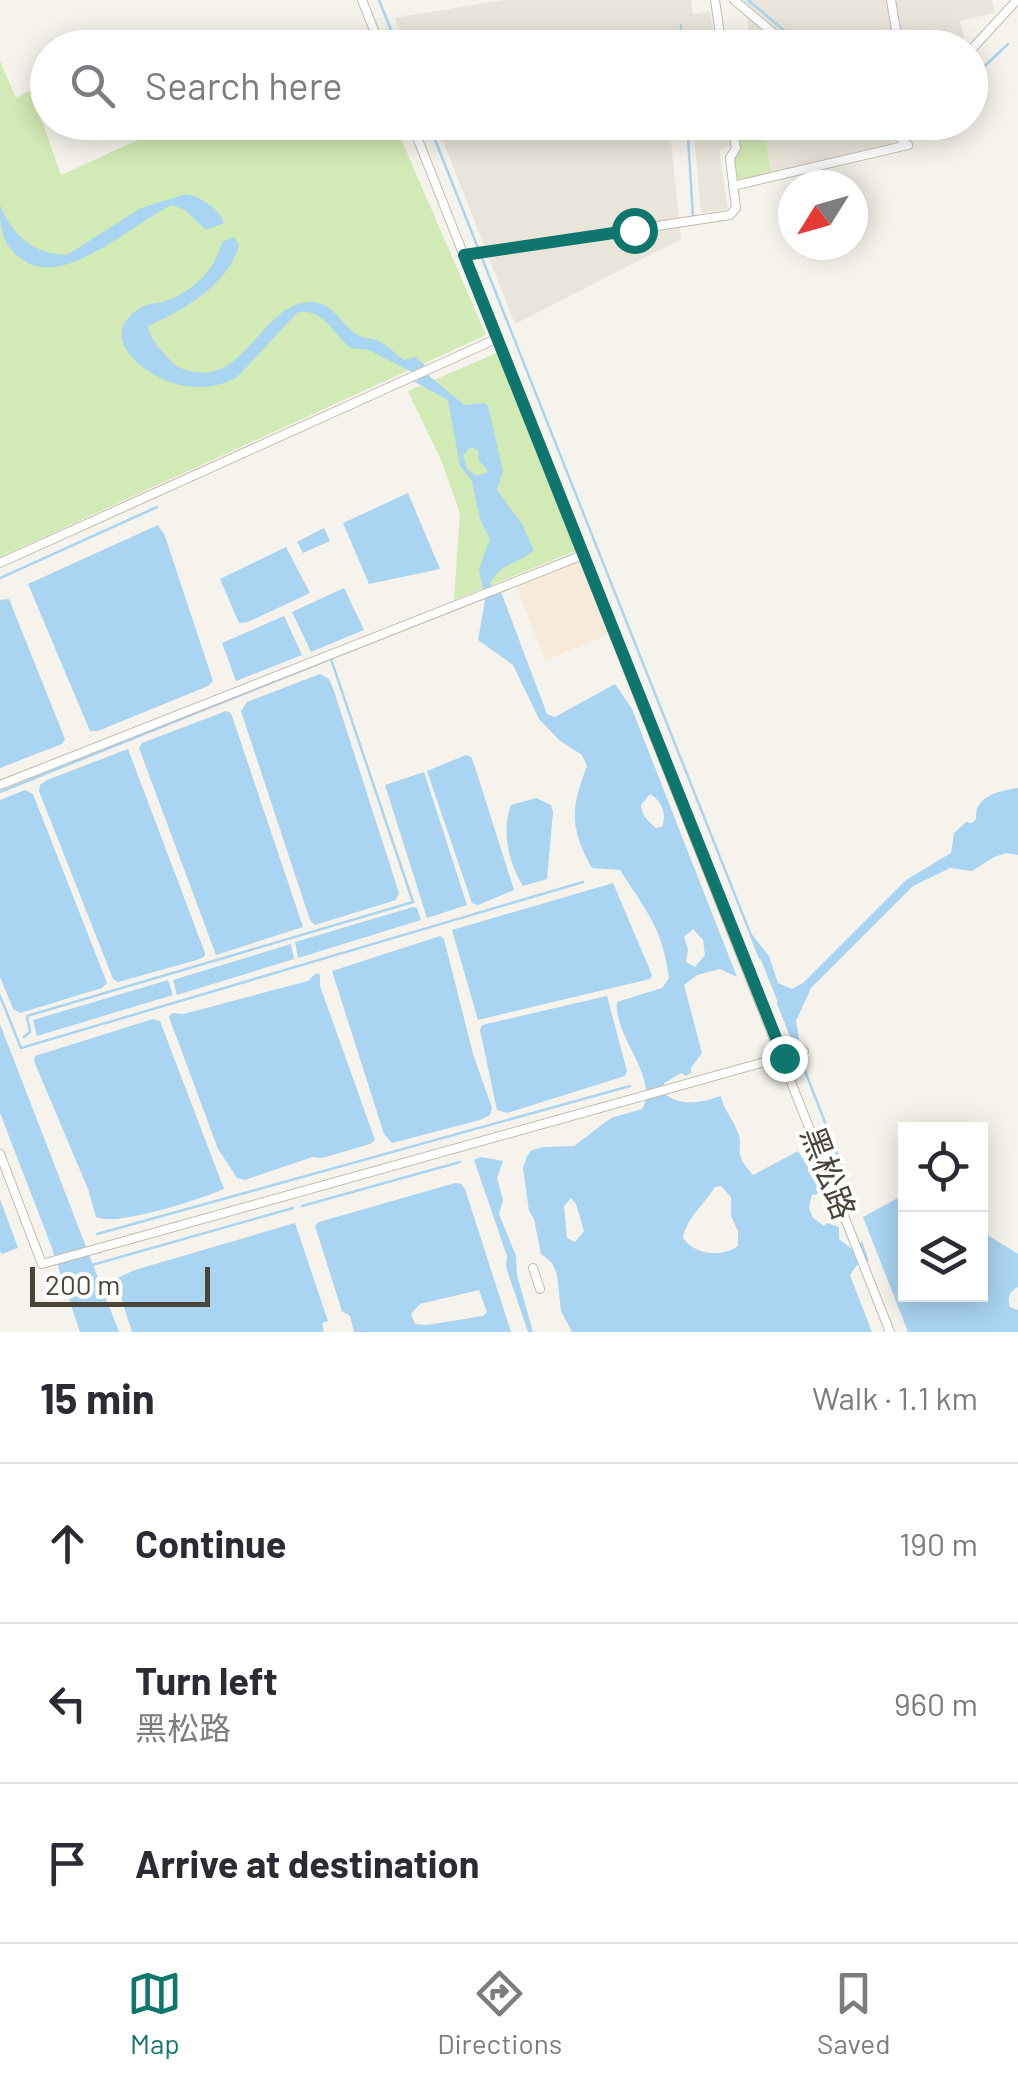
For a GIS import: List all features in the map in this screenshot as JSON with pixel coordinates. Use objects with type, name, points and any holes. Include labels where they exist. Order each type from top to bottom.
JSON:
[{"type":"street","points":[[362,0],[374,30]]},
{"type":"street","points":[[715,0],[719,30]]},
{"type":"street","points":[[734,0],[770,30]]},
{"type":"street","points":[[891,0],[896,30]]},
{"type":"street","points":[[988,31],[1017,0]]},
{"type":"street","name":"黑松路","points":[[418,140],[787,1057],[890,1332]]},
{"type":"street","points":[[464,255],[730,216],[736,208],[730,158],[736,148],[735,140]]},
{"type":"street","points":[[733,186],[908,145],[902,140]]},
{"type":"street","points":[[0,564],[498,338]]},
{"type":"street","points":[[0,785],[583,555]]},
{"type":"street","points":[[0,1154],[42,1264],[804,1051]]},
{"type":"street","points":[[533,1268],[540,1289]]},
{"type":"shaded area","points":[[504,0],[691,0],[693,14],[710,11],[713,30],[400,30],[395,18]]},
{"type":"shaded area","points":[[744,0],[992,0],[995,13],[960,21],[962,30],[749,30]]},
{"type":"shaded area","points":[[443,140],[671,140],[681,239],[515,324]]},
{"type":"shaded area","points":[[695,140],[730,140],[731,146],[719,150],[728,209],[701,213]]},
{"type":"shaded area","points":[[766,140],[890,140],[895,145],[778,170],[771,172]]},
{"type":"shaded area","points":[[580,562],[608,635],[545,660],[516,586]]},
{"type":"green space","points":[[0,61],[16,98],[30,91],[30,140],[49,140],[61,175],[138,140],[401,140],[486,335],[0,557]]},
{"type":"green space","points":[[738,140],[766,140],[771,172],[737,181],[734,159]]},
{"type":"green space","points":[[499,352],[578,550],[454,600],[460,513],[441,460],[408,391]]},
{"type":"water","points":[[186,194],[209,204],[224,223],[206,230],[185,210],[172,205],[78,260],[40,267],[23,260],[11,248],[2,229],[0,205],[11,226],[34,247],[67,255],[141,208]]},
{"type":"water","points":[[234,237],[239,245],[234,259],[215,284],[190,304],[148,326],[156,344],[177,366],[195,372],[228,365],[278,316],[292,307],[317,302],[358,335],[383,344],[404,360],[415,357],[427,367],[414,373],[369,350],[351,348],[322,319],[298,312],[237,377],[225,383],[185,386],[158,377],[125,347],[125,322],[137,310],[166,301],[194,285],[214,262],[222,242]]},
{"type":"water","points":[[427,374],[464,405],[488,406],[503,471],[497,490],[522,524],[534,550],[500,571],[490,583],[501,592],[547,714],[555,717],[615,684],[632,709],[737,977],[720,969],[697,975],[684,985],[702,1053],[691,1073],[681,1073],[664,1083],[666,1095],[686,1102],[721,1096],[739,1135],[742,1160],[753,1175],[798,1151],[819,1191],[812,1194],[809,1208],[813,1218],[824,1226],[827,1223],[839,1227],[839,1239],[853,1250],[862,1241],[869,1261],[857,1265],[850,1275],[872,1332],[572,1332],[561,1311],[557,1274],[541,1254],[523,1168],[532,1150],[574,1146],[611,1118],[642,1109],[645,1084],[622,1029],[617,1002],[662,988],[669,978],[652,920],[620,870],[592,868],[579,841],[575,806],[587,766],[582,755],[559,740],[539,719],[513,665],[478,640],[485,600],[479,569],[490,539],[480,519],[472,481],[460,466],[448,400],[413,381]],"holes":[[[471,447],[478,450],[486,473],[476,476],[467,469],[463,455]],[[650,794],[658,800],[664,813],[662,827],[656,828],[648,821],[641,805]],[[693,929],[703,940],[705,955],[695,967],[686,962],[688,949],[684,937]],[[721,1186],[731,1197],[738,1246],[709,1253],[694,1248],[683,1238],[692,1217],[715,1187]],[[571,1198],[584,1231],[575,1242],[567,1238],[564,1206]]]},
{"type":"water","points":[[408,493],[440,569],[369,584],[343,523]]},
{"type":"water","points":[[158,525],[213,681],[98,731],[90,731],[28,584]]},
{"type":"water","points":[[324,528],[330,541],[303,553],[297,542]]},
{"type":"water","points":[[286,547],[310,593],[239,623],[220,579]]},
{"type":"water","points":[[344,588],[364,630],[311,652],[292,612]]},
{"type":"water","points":[[9,599],[65,739],[62,744],[0,768],[0,600]]},
{"type":"water","points":[[284,616],[302,655],[236,681],[222,643]]},
{"type":"water","points":[[320,674],[329,679],[334,691],[399,893],[396,900],[315,925],[310,920],[241,711],[247,702]]},
{"type":"water","points":[[226,711],[231,713],[303,927],[216,955],[139,748],[142,743]]},
{"type":"water","points":[[128,749],[205,953],[197,960],[118,982],[113,979],[39,791],[47,780]]},
{"type":"water","points":[[466,755],[475,767],[514,890],[478,905],[472,903],[427,771]]},
{"type":"water","points":[[424,772],[467,905],[427,918],[385,785]]},
{"type":"water","points":[[1018,788],[1018,855],[994,857],[972,871],[950,868],[913,886],[811,988],[796,1021],[800,1045],[796,1048],[750,932],[769,956],[778,983],[792,989],[803,983],[906,880],[951,853],[954,833],[976,819],[983,800]]},
{"type":"water","points":[[25,790],[33,794],[107,983],[102,988],[20,1013],[13,1009],[0,977],[0,800]]},
{"type":"water","points":[[536,798],[551,805],[553,812],[547,879],[523,886],[508,847],[508,815],[511,805]]},
{"type":"water","points":[[613,883],[652,975],[650,979],[478,1020],[452,930]]},
{"type":"water","points":[[413,907],[421,920],[298,958],[295,942]]},
{"type":"water","points":[[440,936],[492,1108],[490,1115],[480,1120],[392,1143],[384,1134],[332,971]]},
{"type":"water","points":[[291,944],[294,959],[177,995],[173,980]]},
{"type":"water","points":[[316,973],[320,975],[320,986],[375,1140],[245,1180],[237,1178],[218,1149],[169,1017],[172,1013],[184,1014],[308,981]]},
{"type":"water","points":[[168,980],[173,995],[37,1036],[33,1020]]},
{"type":"water","points":[[607,996],[627,1071],[625,1076],[507,1113],[497,1110],[482,1025]]},
{"type":"water","points":[[153,1019],[160,1021],[224,1189],[140,1215],[96,1217],[35,1056]]},
{"type":"water","points":[[0,1024],[119,1332],[80,1332],[0,1113]]},
{"type":"water","points":[[481,1157],[503,1161],[497,1178],[503,1200],[499,1214],[516,1256],[517,1275],[533,1332],[528,1332],[474,1160]]},
{"type":"water","points":[[461,1184],[511,1332],[354,1332],[350,1316],[342,1311],[315,1226]],"holes":[[[479,1290],[487,1312],[483,1316],[427,1325],[415,1324],[411,1314],[420,1304]]]},
{"type":"water","points":[[898,1198],[898,1302],[988,1302],[988,1235],[1018,1254],[1018,1287],[1009,1300],[1010,1307],[1018,1310],[1018,1332],[908,1332],[863,1217]]},
{"type":"water","points":[[0,1199],[18,1248],[2,1254],[0,1251]]},
{"type":"water","points":[[295,1223],[328,1321],[322,1323],[324,1332],[132,1332],[115,1279]]},
{"type":"waterway","points":[[379,0],[391,30]]},
{"type":"waterway","points":[[748,0],[784,30]]},
{"type":"waterway","points":[[681,25],[681,30]]},
{"type":"waterway","points":[[988,63],[1008,44]]},
{"type":"waterway","points":[[435,140],[478,248]]},
{"type":"waterway","points":[[688,140],[693,216]]},
{"type":"waterway","points":[[482,258],[760,958]]},
{"type":"waterway","points":[[0,578],[157,507]]},
{"type":"waterway","points":[[24,1037],[30,1032],[27,1016],[413,902],[331,659]]},
{"type":"waterway","points":[[0,792],[323,662]]},
{"type":"waterway","points":[[0,996],[21,1048],[583,882]]},
{"type":"waterway","points":[[778,1003],[796,1048]]},
{"type":"waterway","points":[[800,1058],[847,1179]]},
{"type":"waterway","points":[[97,1234],[630,1086]]},
{"type":"waterway","points":[[302,1206],[460,1162]]},
{"type":"waterway","points":[[92,1265],[293,1208]]},
{"type":"route","points":[[634,230],[464,255],[784,1058]]}]
